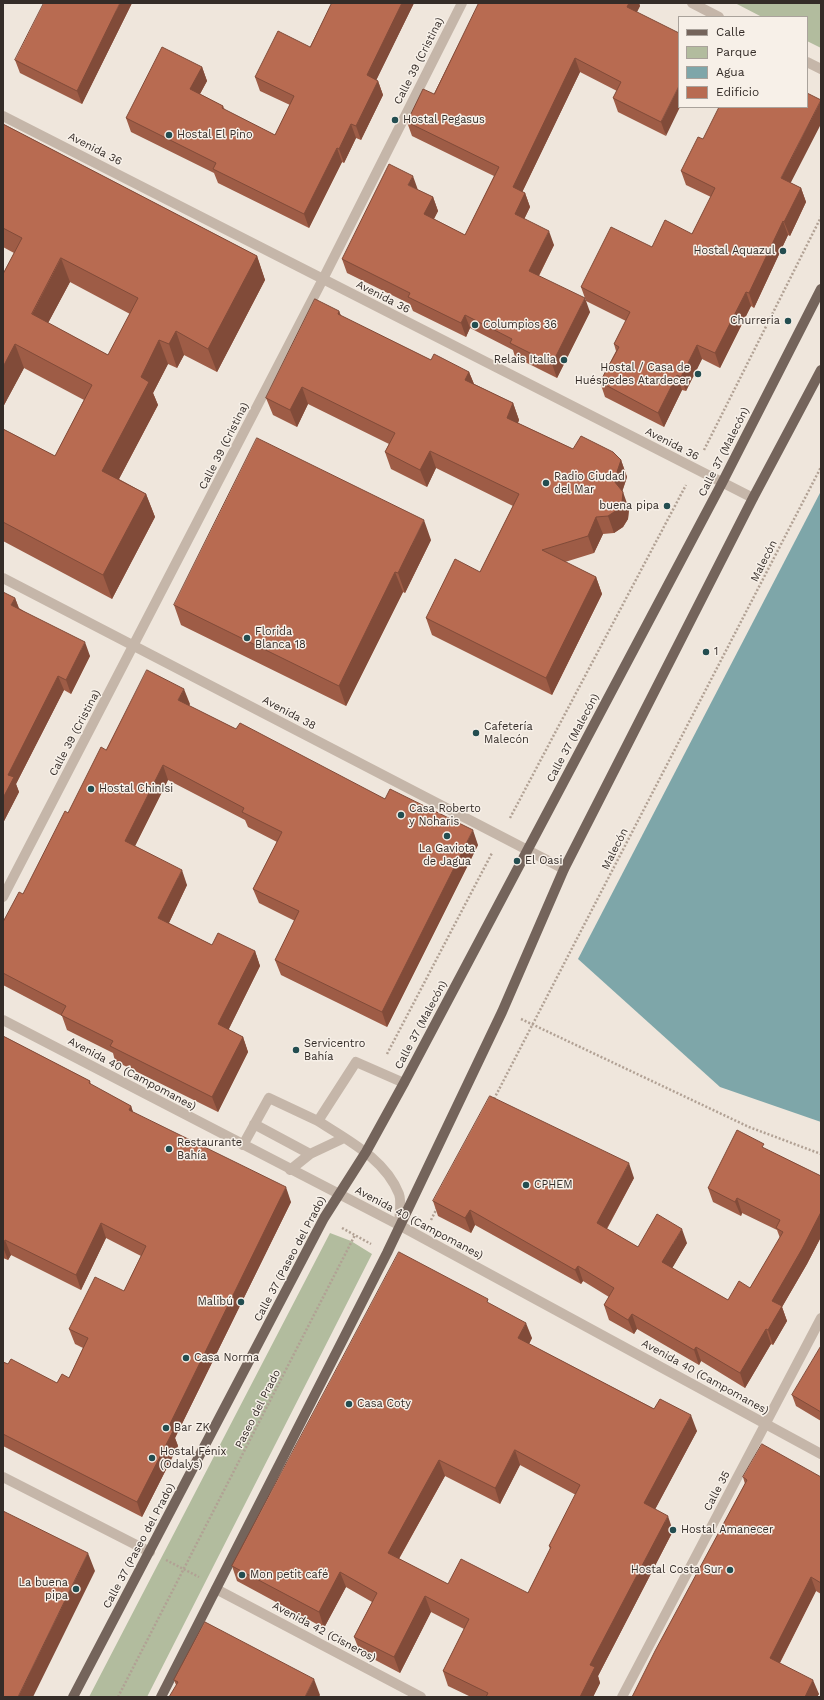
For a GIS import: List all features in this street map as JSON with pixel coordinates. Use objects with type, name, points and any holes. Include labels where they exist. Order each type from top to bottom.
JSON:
[{"type":"main road","name":"Calle 37 (Malecón)","points":[[339,1195],[366,1152],[404,1083],[722,483],[821,289]]},
{"type":"main road","points":[[161,1697],[387,1253],[399,1225],[502,1012],[564,869],[753,498],[821,370]]},
{"type":"main road","name":"Calle 37 (Paseo del Prado)","points":[[73,1697],[324,1218],[339,1195]]},
{"type":"street","name":"Calle 39 (Cristina)","points":[[3,897],[323,279],[462,3]]},
{"type":"street","points":[[692,3],[717,16]]},
{"type":"street","points":[[808,62],[821,69]]},
{"type":"street","name":"Avenida 36","points":[[3,116],[753,498]]},
{"type":"street","name":"Avenida 38","points":[[3,578],[564,869]]},
{"type":"street","name":"Avenida 40 (Campomanes)","points":[[3,1020],[243,1146],[422,1237],[821,1454]]},
{"type":"street","points":[[318,1121],[356,1062],[404,1083]]},
{"type":"street","points":[[243,1146],[269,1098],[318,1121],[366,1152],[382,1167],[400,1195],[399,1225]]},
{"type":"street","points":[[254,1124],[310,1154]]},
{"type":"street","points":[[290,1170],[310,1154],[344,1138]]},
{"type":"street","name":"Calle 35","points":[[622,1697],[821,1318]]},
{"type":"street","points":[[3,1477],[150,1552]]},
{"type":"street","name":"Avenida 42 (Cisneros)","points":[[216,1589],[421,1697]]},
{"type":"path","points":[[378,1071],[500,836],[695,469],[821,216]]},
{"type":"path","name":"Malecón","points":[[492,1102],[821,467]]},
{"type":"path","points":[[502,1012],[533,1024],[749,1127],[821,1154]]},
{"type":"path","points":[[422,1237],[441,1202]]},
{"type":"path","name":"Paseo del Prado","points":[[118,1697],[186,1568],[355,1235]]},
{"type":"path","points":[[150,1552],[186,1568],[216,1589]]},
{"type":"green space","points":[[735,3],[821,3],[821,48],[808,42],[808,16],[760,16]]},
{"type":"green space","points":[[330,1233],[351,1241],[372,1254],[147,1697],[89,1697]]},
{"type":"water","points":[[821,491],[821,1122],[720,1087],[578,959]]},
{"type":"building","points":[[44,3],[120,3],[77,91],[15,60]]},
{"type":"building","points":[[332,3],[402,3],[367,75],[378,81],[356,126],[351,124],[339,149],[337,148],[304,214],[213,169],[216,163],[126,118],[162,47],[202,67],[190,89],[223,106],[222,108],[275,135],[294,96],[255,77],[278,31],[310,47]]},
{"type":"building","points":[[479,3],[629,3],[627,7],[678,32],[678,88],[661,122],[613,98],[621,82],[575,58],[513,187],[525,193],[515,214],[549,231],[529,271],[585,298],[552,364],[510,343],[512,339],[465,315],[461,323],[408,297],[410,293],[342,259],[389,164],[413,176],[408,185],[433,197],[424,214],[465,235],[499,167],[407,122],[423,89],[434,94]]},
{"type":"building","points":[[808,94],[821,100],[781,178],[801,188],[784,222],[783,221],[749,293],[746,292],[715,353],[697,345],[681,377],[677,375],[658,413],[600,382],[619,347],[614,344],[630,312],[581,287],[611,227],[652,247],[665,220],[692,234],[715,188],[681,171],[698,137],[703,139],[718,108],[808,108]]},
{"type":"building","points":[[3,124],[257,256],[208,349],[176,331],[169,344],[159,340],[141,377],[149,382],[102,471],[146,494],[103,575],[3,522],[3,429],[55,456],[92,385],[15,344],[3,367],[3,274],[22,238],[3,228]],"holes":[[[61,258],[138,298],[108,355],[32,314]]]},
{"type":"building","points":[[315,299],[339,311],[338,314],[431,360],[434,354],[469,372],[465,380],[513,403],[507,418],[573,449],[581,436],[613,452],[621,460],[614,481],[623,492],[622,502],[617,510],[608,516],[596,517],[588,536],[542,550],[596,577],[546,678],[426,618],[455,559],[480,572],[519,494],[430,451],[420,470],[385,452],[395,433],[302,387],[290,410],[266,398]]},
{"type":"building","points":[[257,438],[424,520],[398,573],[395,572],[339,686],[174,605]]},
{"type":"building","points":[[3,592],[15,598],[11,605],[85,642],[66,680],[58,676],[8,775],[14,777],[3,798]]},
{"type":"building","points":[[147,670],[184,689],[178,700],[236,729],[240,723],[385,799],[390,789],[473,830],[382,1012],[275,960],[299,911],[253,889],[282,832],[242,812],[244,808],[163,765],[125,841],[182,870],[158,918],[212,945],[218,933],[255,951],[218,1024],[243,1037],[212,1097],[110,1046],[113,1041],[61,1015],[66,1006],[3,973],[3,922],[19,892],[23,894],[65,811],[68,813],[101,747],[106,750]]},
{"type":"building","points":[[3,1036],[90,1081],[89,1083],[131,1106],[129,1110],[286,1187],[168,1428],[173,1431],[137,1502],[3,1434],[3,1362],[8,1364],[11,1359],[57,1383],[62,1374],[69,1378],[88,1338],[69,1329],[95,1277],[124,1291],[146,1246],[101,1223],[76,1275],[5,1240],[3,1244]]},
{"type":"building","points":[[490,1096],[629,1163],[597,1223],[638,1247],[657,1214],[682,1229],[662,1262],[728,1300],[739,1281],[750,1288],[783,1232],[776,1228],[780,1220],[737,1198],[735,1202],[708,1188],[737,1130],[764,1144],[762,1147],[821,1176],[821,1212],[802,1249],[772,1301],[782,1306],[768,1330],[766,1329],[740,1373],[696,1347],[694,1350],[632,1314],[628,1320],[604,1305],[614,1288],[578,1266],[575,1270],[470,1210],[465,1218],[433,1201]]},
{"type":"building","points":[[399,1252],[488,1299],[487,1302],[526,1323],[518,1338],[654,1409],[660,1399],[691,1415],[644,1503],[668,1516],[590,1665],[595,1667],[580,1697],[486,1697],[488,1693],[443,1671],[469,1619],[425,1596],[394,1657],[354,1637],[377,1593],[340,1572],[319,1612],[232,1566]],"holes":[[[515,1450],[580,1485],[549,1546],[551,1547],[528,1593],[461,1559],[448,1584],[388,1553],[439,1460],[495,1488]]]},
{"type":"building","points":[[821,1346],[821,1412],[792,1395]]},
{"type":"building","points":[[762,1444],[821,1477],[821,1583],[811,1577],[770,1658],[813,1680],[805,1697],[632,1697],[655,1651],[747,1480],[743,1477]]},
{"type":"building","points":[[3,1511],[88,1553],[18,1697],[3,1697]]},
{"type":"building","points":[[205,1622],[314,1679],[305,1697],[169,1697],[178,1682],[174,1680]]},
{"type":"place","name":"Hostal Pegasus","points":[[395,120]]},
{"type":"place","name":"Hostal El Pino","points":[[169,135]]},
{"type":"place","name":"Hostal Aquazul","points":[[783,251]]},
{"type":"place","name":"Churreria","points":[[788,321]]},
{"type":"place","name":"Columpios 36","points":[[475,325]]},
{"type":"place","name":"Relais Italia","points":[[564,360]]},
{"type":"place","name":"Hostal / Casa de Huéspedes Atardecer","points":[[698,374]]},
{"type":"place","name":"Radio Ciudad del Mar","points":[[546,483]]},
{"type":"place","name":"buena pipa","points":[[667,506]]},
{"type":"place","name":"Florida Blanca 18","points":[[247,638]]},
{"type":"place","name":"1","points":[[706,652]]},
{"type":"place","name":"Cafetería Malecón","points":[[476,733]]},
{"type":"place","name":"Hostal ChinIsi","points":[[91,789]]},
{"type":"place","name":"Casa Roberto y Noharis","points":[[401,815]]},
{"type":"place","name":"La Gaviota de Jagua","points":[[447,836]]},
{"type":"place","name":"El Oasi","points":[[517,861]]},
{"type":"place","name":"Servicentro Bahía","points":[[296,1050]]},
{"type":"place","name":"Restaurante Bahía","points":[[169,1149]]},
{"type":"place","name":"CPHEM","points":[[526,1185]]},
{"type":"place","name":"Malibú","points":[[241,1302]]},
{"type":"place","name":"Casa Norma","points":[[186,1358]]},
{"type":"place","name":"Casa Coty","points":[[349,1404]]},
{"type":"place","name":"Bar ZK","points":[[166,1428]]},
{"type":"place","name":"Hostal Fénix (Odalys)","points":[[152,1458]]},
{"type":"place","name":"Hostal Amanecer","points":[[673,1530]]},
{"type":"place","name":"Hostal Costa Sur","points":[[730,1570]]},
{"type":"place","name":"Mon petit café","points":[[242,1575]]},
{"type":"place","name":"La buena pipa","points":[[76,1589]]}]
